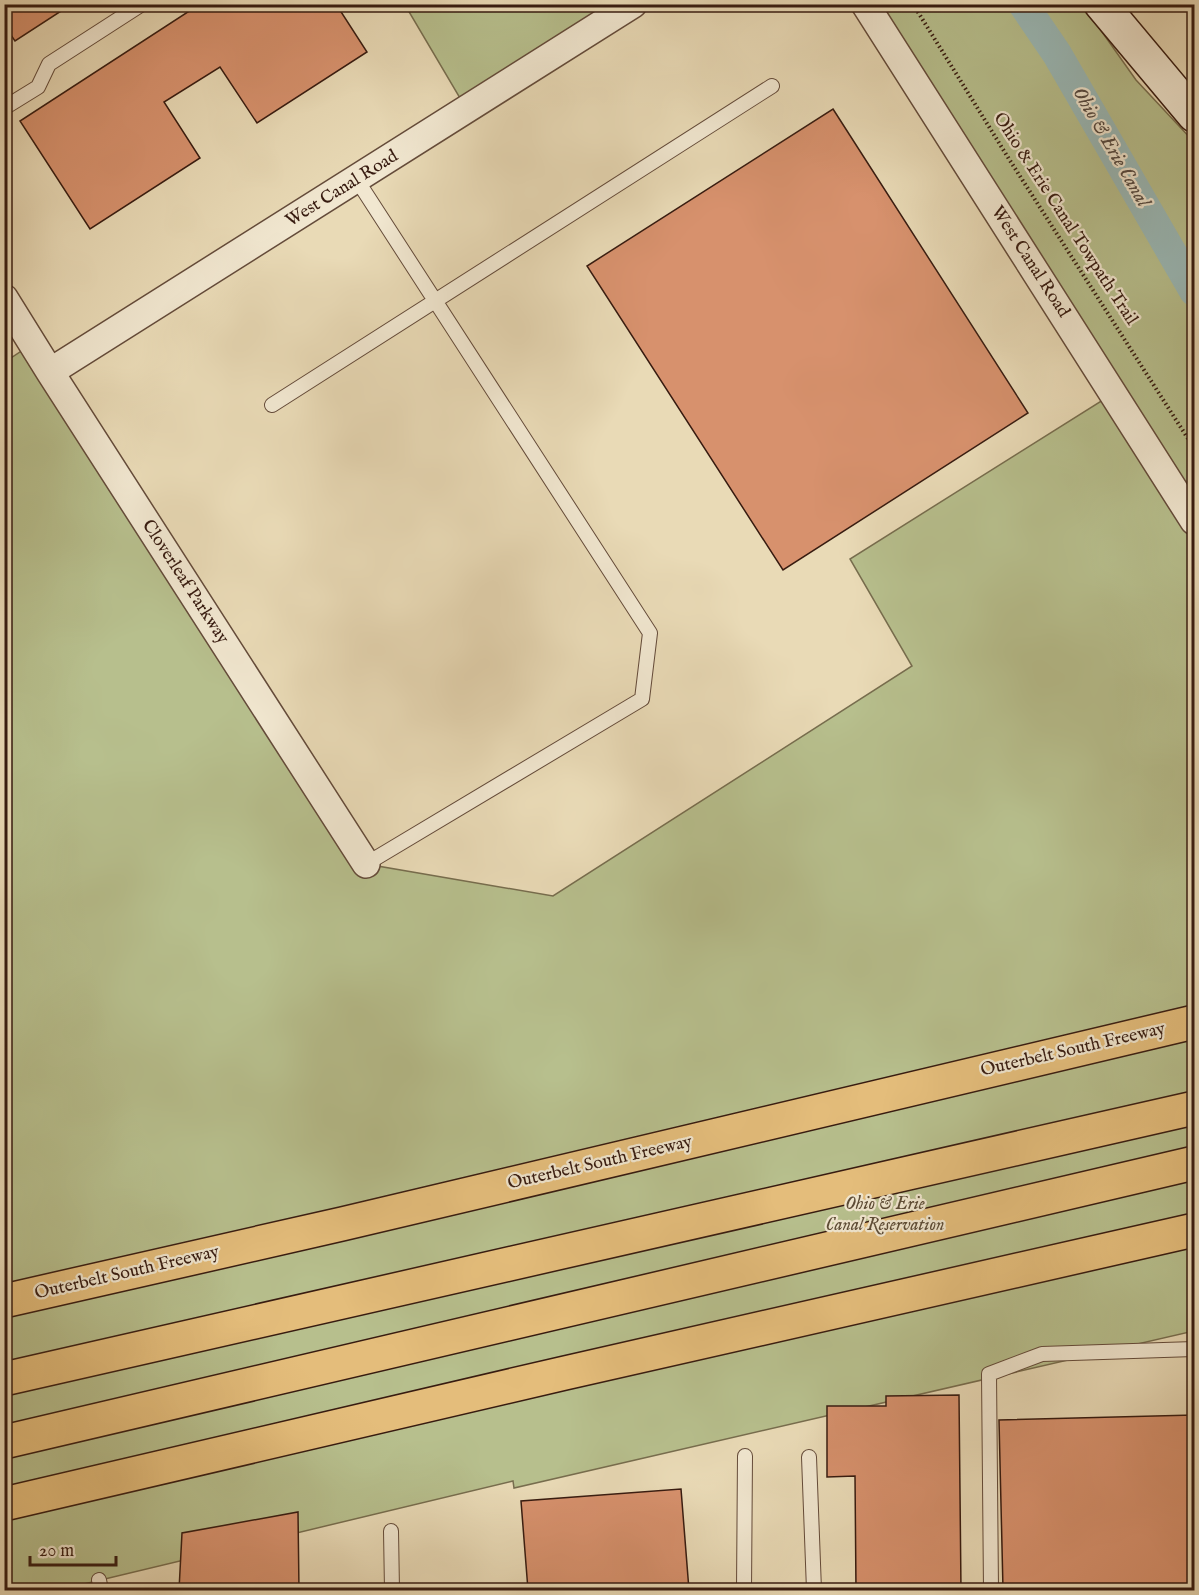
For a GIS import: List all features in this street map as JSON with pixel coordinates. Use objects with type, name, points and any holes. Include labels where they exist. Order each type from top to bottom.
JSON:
[{"type":"highway","name":"Outerbelt South Freeway","points":[[4,1301],[354,1221],[1194,1022]]},
{"type":"highway","points":[[4,1379],[1194,1108]]},
{"type":"highway","points":[[4,1442],[1194,1163]]},
{"type":"highway","points":[[4,1504],[565,1372],[1194,1230]]},
{"type":"street","name":"West Canal Road","points":[[50,372],[633,4]]},
{"type":"street","name":"West Canal Road","points":[[865,4],[1194,521]]},
{"type":"street","points":[[1101,4],[1194,115]]},
{"type":"street","name":"Cloverleaf Parkway","points":[[5,301],[366,864]]},
{"type":"lane","points":[[4,108],[38,87],[49,64],[142,4]]},
{"type":"lane","points":[[272,405],[772,86]]},
{"type":"lane","points":[[357,180],[650,633],[642,699],[366,864]]},
{"type":"lane","points":[[991,1590],[989,1374],[1042,1354],[1194,1349]]},
{"type":"lane","points":[[744,1590],[745,1456]]},
{"type":"lane","points":[[809,1456],[814,1590]]},
{"type":"lane","points":[[391,1531],[392,1590]]},
{"type":"path","name":"Ohio & Erie Canal Towpath Trail","points":[[913,4],[1194,448]]},
{"type":"green space","points":[[405,5],[633,5],[467,110]]},
{"type":"green space","points":[[876,5],[1083,5],[1136,80],[1194,142],[1194,504]]},
{"type":"green space","name":"Ohio & Erie Canal Reservation","points":[[32,344],[366,864],[553,896],[912,666],[850,559],[1114,393],[1194,508],[1194,1331],[514,1488],[513,1481],[59,1590],[5,1590],[5,362]]},
{"type":"building","points":[[4,4],[72,4],[15,41],[4,25]]},
{"type":"building","points":[[200,4],[336,4],[367,52],[257,123],[220,67],[164,102],[200,158],[90,229],[20,121]]},
{"type":"building","points":[[833,109],[1028,413],[783,570],[587,266]]},
{"type":"building","points":[[959,1395],[961,1590],[856,1590],[855,1476],[827,1477],[827,1406],[886,1406],[886,1396]]},
{"type":"building","points":[[1194,1415],[1194,1584],[1003,1589],[999,1420]]},
{"type":"building","points":[[681,1489],[689,1590],[528,1590],[521,1501]]},
{"type":"building","points":[[298,1512],[299,1590],[179,1590],[182,1533]]},
{"type":"waterway","name":"Ohio & Erie Canal","points":[[1023,4],[1057,54],[1194,291]]}]
